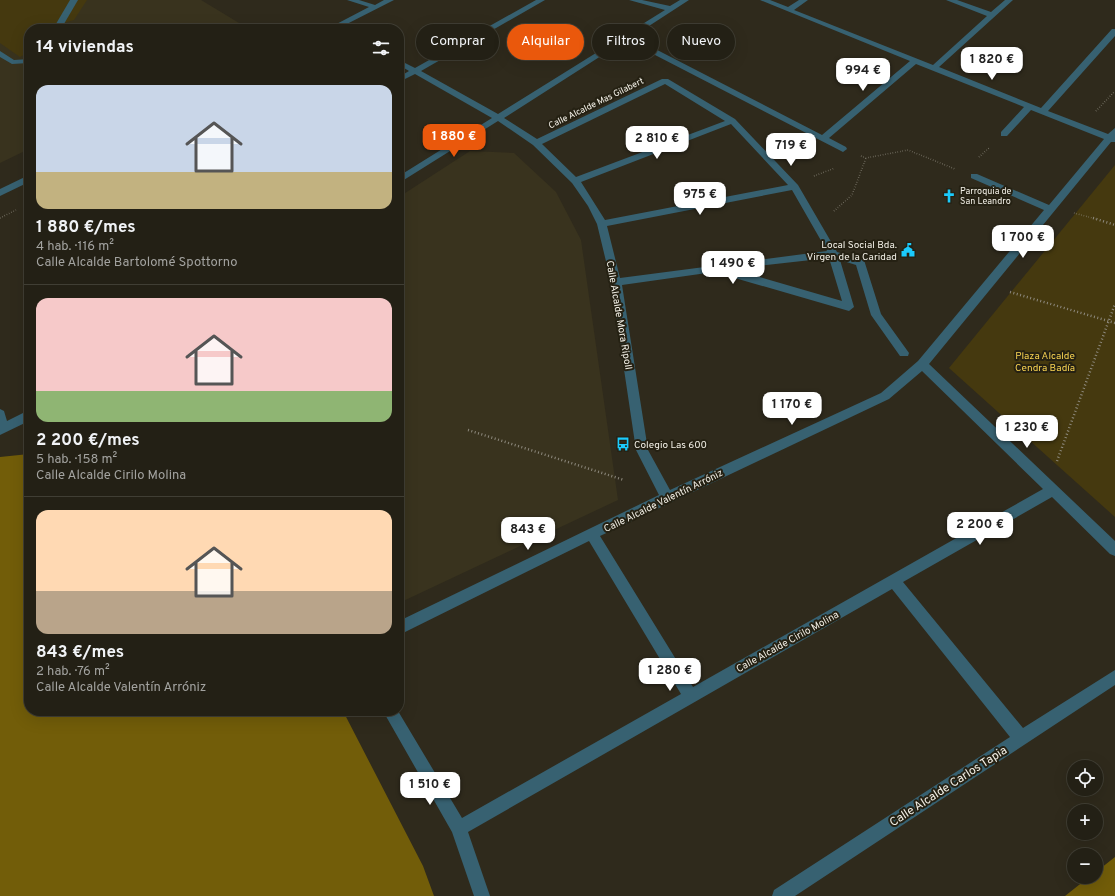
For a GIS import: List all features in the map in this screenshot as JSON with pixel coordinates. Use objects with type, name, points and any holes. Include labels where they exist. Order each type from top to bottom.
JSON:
[{"type":"street","points":[[59,24],[74,0]]},
{"type":"street","points":[[351,0],[376,7]]},
{"type":"street","points":[[343,24],[390,0]]},
{"type":"street","points":[[404,77],[541,0]]},
{"type":"street","points":[[633,0],[671,9]]},
{"type":"street","points":[[647,24],[685,0]]},
{"type":"street","points":[[764,0],[1111,140]]},
{"type":"street","points":[[789,10],[804,0]]},
{"type":"street","points":[[950,0],[992,15]]},
{"type":"street","points":[[934,68],[1009,0]]},
{"type":"street","points":[[1042,112],[1115,31]]},
{"type":"street","points":[[0,53],[12,62],[24,61]]},
{"type":"street","points":[[659,54],[843,149]]},
{"type":"street","points":[[404,177],[592,59]]},
{"type":"street","points":[[824,138],[915,61]]},
{"type":"street","name":"Calle Alcalde Mora Ripoll","points":[[404,65],[499,118],[536,143],[575,181],[592,205],[602,224],[616,282],[642,450],[667,497]]},
{"type":"street","name":"Calle Alcalde Mas Gilabert","points":[[536,143],[665,80],[732,121]]},
{"type":"street","points":[[1004,134],[1029,107]]},
{"type":"street","points":[[575,181],[732,121],[795,187],[833,254],[849,307],[714,268]]},
{"type":"street","points":[[1115,131],[1111,140],[1050,209],[922,364],[1115,550]]},
{"type":"street","points":[[974,176],[1050,209]]},
{"type":"street","points":[[0,193],[24,181]]},
{"type":"street","points":[[602,224],[795,187]]},
{"type":"street","points":[[616,282],[714,268],[833,254],[860,263],[876,314],[904,353]]},
{"type":"street","name":"Calle Alcalde Valentín Arróniz","points":[[404,626],[667,497],[885,396],[922,364]]},
{"type":"street","points":[[0,414],[1,429],[24,418]]},
{"type":"street","name":"Calle Alcalde Cirilo Molina","points":[[459,828],[1053,490]]},
{"type":"street","points":[[592,534],[690,696]]},
{"type":"street","points":[[894,581],[1021,738]]},
{"type":"street","name":"Calle Alcalde Carlos Tapia","points":[[780,896],[1115,677]]},
{"type":"street","points":[[393,716],[459,828],[482,896]]},
{"type":"path","points":[[1095,112],[1115,91]]},
{"type":"path","points":[[963,172],[1004,134]]},
{"type":"path","points":[[843,149],[866,158]]},
{"type":"path","points":[[859,161],[866,158],[908,150],[974,176]]},
{"type":"path","points":[[818,227],[852,194],[866,158]]},
{"type":"path","points":[[795,187],[814,176],[836,168]]},
{"type":"path","points":[[1070,211],[1115,225]]},
{"type":"path","points":[[1006,290],[1115,323]]},
{"type":"path","points":[[1037,475],[1056,464],[1115,304]]},
{"type":"path","points":[[468,430],[624,480]]},
{"type":"shaded area","points":[[0,0],[201,0],[241,24],[24,24],[24,151],[0,163]]},
{"type":"shaded area","points":[[470,151],[514,153],[556,192],[581,240],[618,500],[404,601],[404,194]]},
{"type":"shaded area","points":[[24,455],[24,716],[346,716],[423,866],[434,896],[0,896],[0,457]]},
{"type":"shaded area","points":[[1115,857],[1115,896],[1065,896],[1080,884],[1103,884],[1103,866]]},
{"type":"green space","points":[[0,0],[87,0],[74,20],[60,24],[24,24],[24,55],[20,57],[0,43]]},
{"type":"green space","name":"Plaza Alcalde Cendra Badía","points":[[1115,165],[1115,517],[949,368]]},
{"type":"place","name":"Parroquia de San Leandro","points":[[949,196]]},
{"type":"place","name":"Local Social Bda. Virgen de la Caridad","points":[[908,250]]},
{"type":"place","name":"Colegio Las 600","points":[[623,444]]}]
